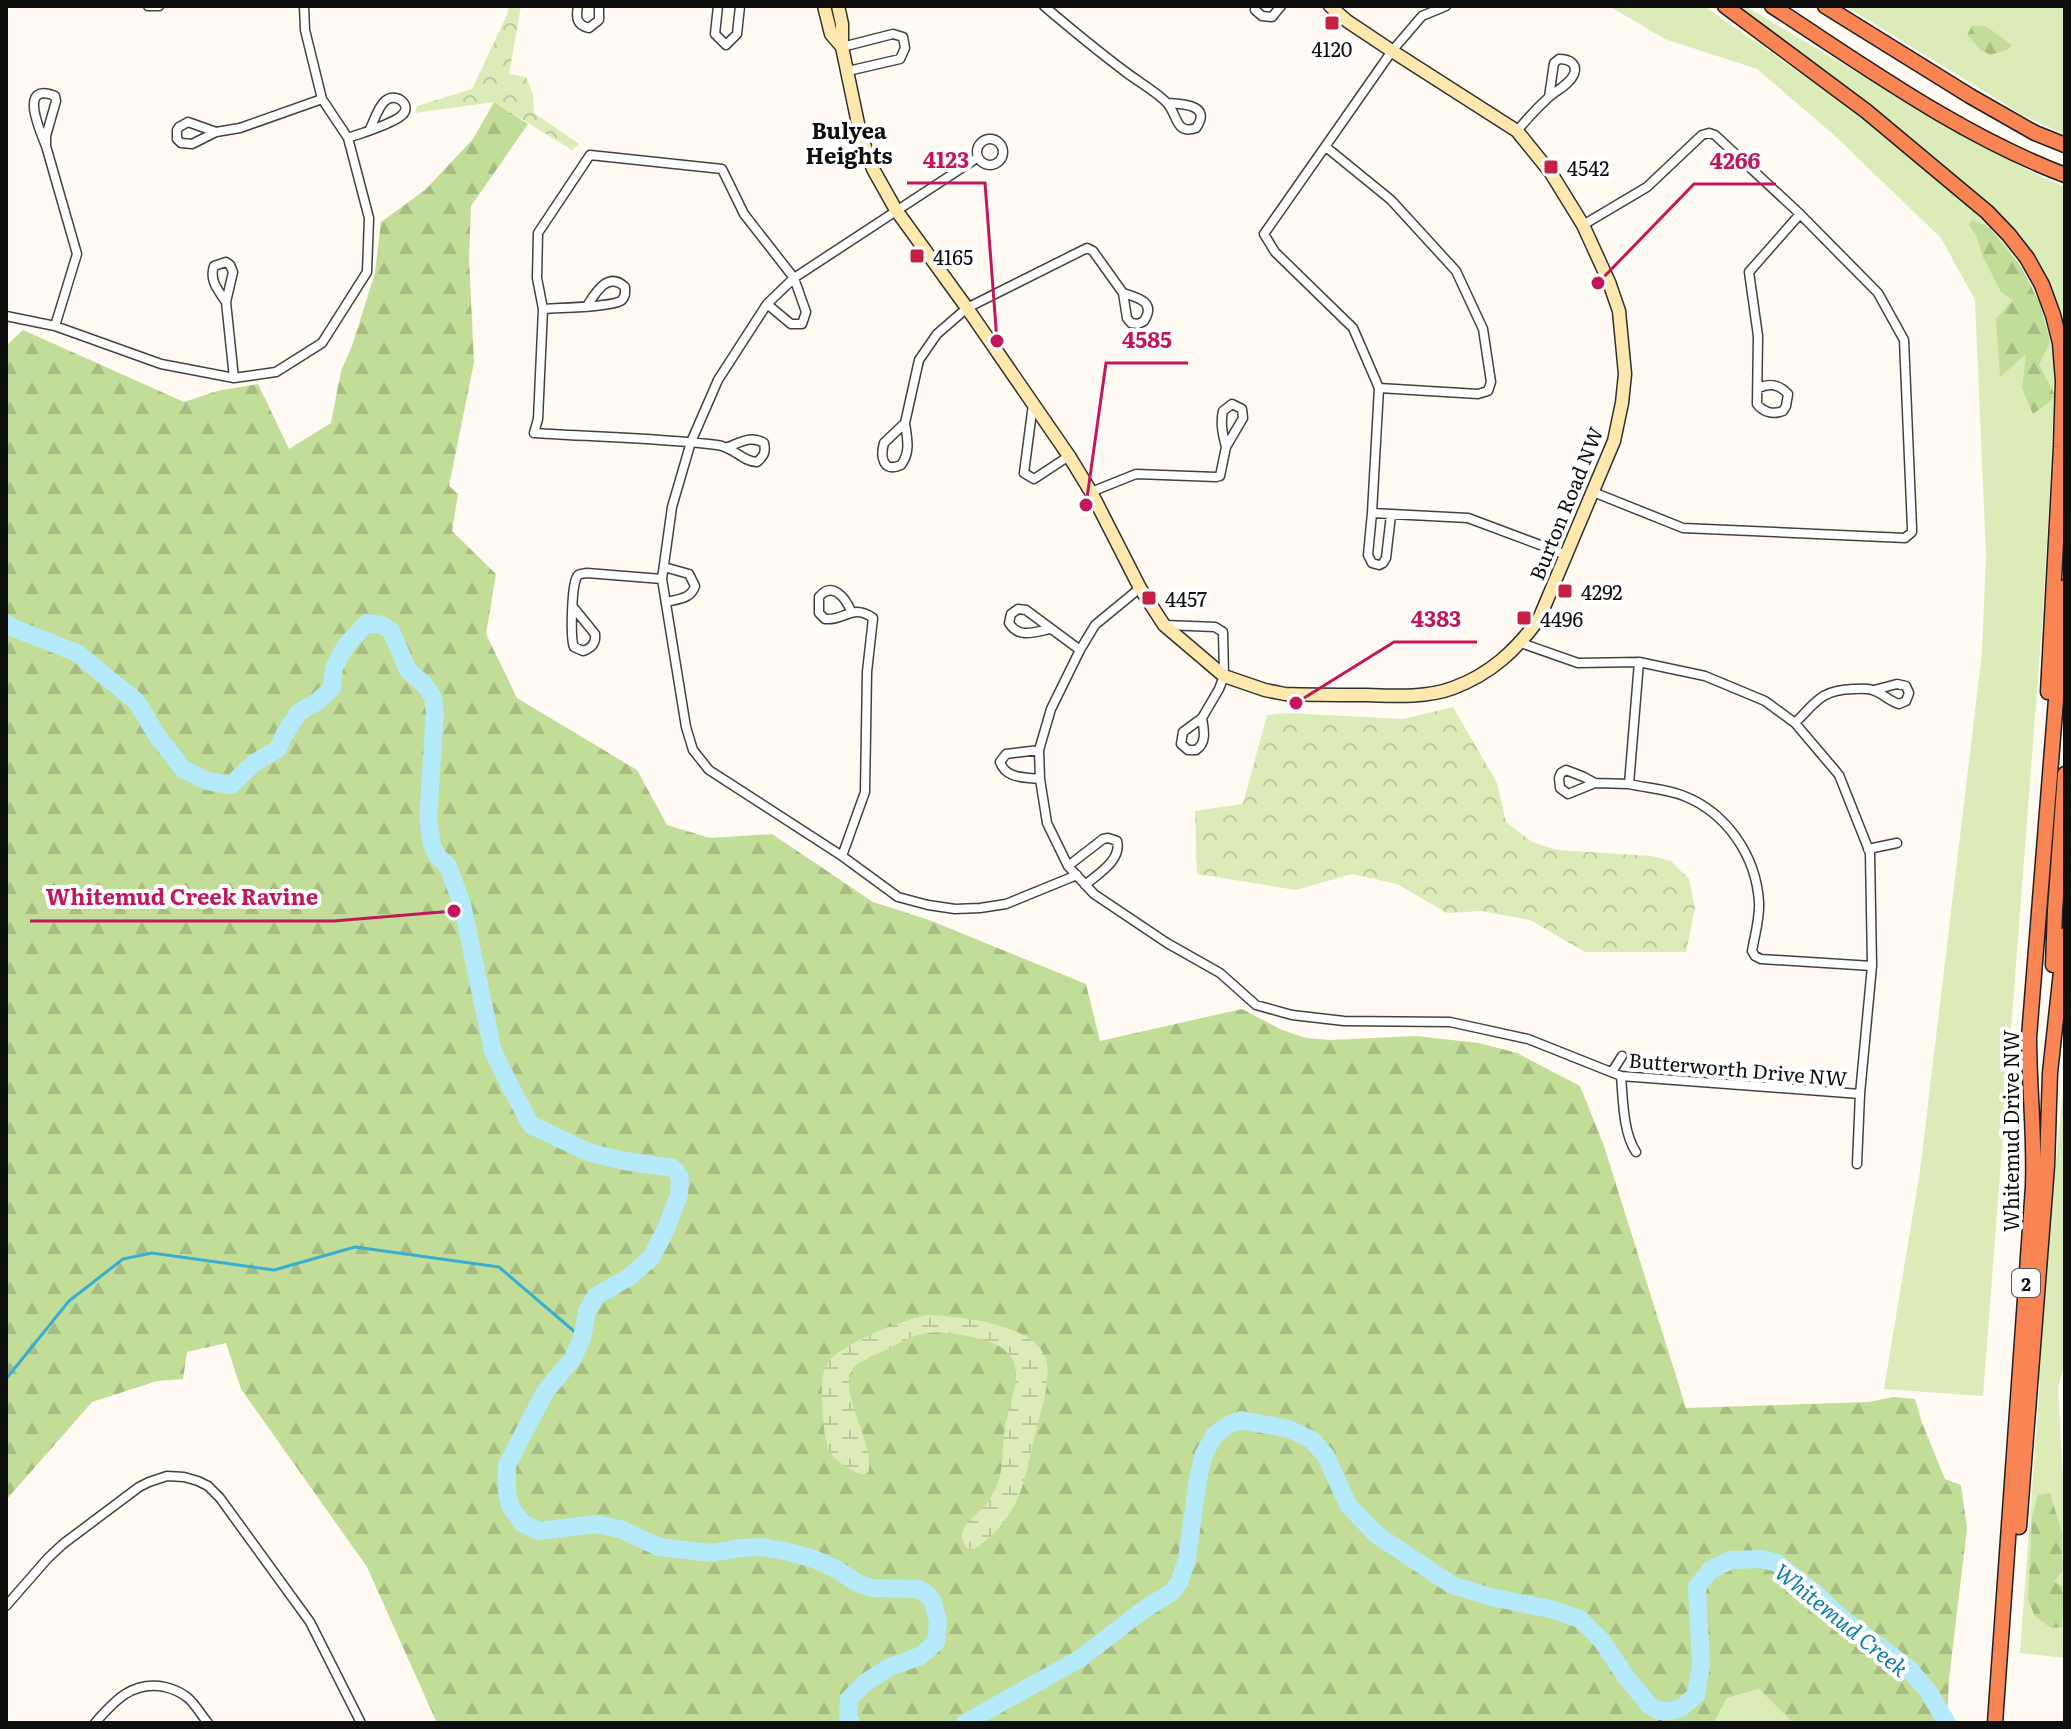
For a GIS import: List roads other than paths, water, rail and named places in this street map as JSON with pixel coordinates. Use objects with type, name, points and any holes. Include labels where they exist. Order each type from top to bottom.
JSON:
[{"type":"highway","points":[[1725,6],[1879,121],[1987,212],[2027,258],[2042,285],[2060,343],[2063,381],[2048,681],[2049,790]]},
{"type":"highway","points":[[1772,6],[1928,106],[2025,160],[2065,175]]},
{"type":"highway","points":[[1825,6],[1970,96],[2035,133],[2065,145]]},
{"type":"highway","name":"Whitemud Drive NW","points":[[2004,1723],[2033,1186],[2034,1131],[2029,1037],[2065,587]]},
{"type":"highway","points":[[2050,1073],[2055,910],[2065,774]]},
{"type":"highway","name":"Whitemud Drive NW","points":[[1995,1723],[2047,1166],[2050,1073],[2065,935]]},
{"type":"street","points":[[148,6],[159,6]]},
{"type":"street","points":[[6,316],[55,326],[161,364],[234,378],[276,372],[322,343],[367,272],[369,218],[348,138],[322,99],[305,30],[304,6]]},
{"type":"street","points":[[578,6],[578,22],[589,28],[599,20],[599,6]]},
{"type":"street","points":[[718,6],[715,34],[726,45],[737,34],[740,6]]},
{"type":"street","name":"Burton Road NW","points":[[824,6],[831,34],[842,47]]},
{"type":"street","name":"Burton Road NW","points":[[838,6],[842,47],[860,133],[873,169],[896,210],[1069,456],[1140,588],[1164,625],[1224,676],[1265,690],[1285,694],[1422,695],[1451,689],[1474,679],[1521,643],[1539,619],[1614,441],[1625,374],[1619,311],[1583,225],[1551,173],[1517,131],[1347,21],[1330,6]]},
{"type":"street","points":[[1044,6],[1167,103]]},
{"type":"street","points":[[1256,6],[1255,10],[1262,16],[1272,17],[1281,6]]},
{"type":"street","points":[[1422,16],[1424,6]]},
{"type":"street","points":[[1391,515],[1385,561],[1379,565],[1372,563],[1368,555],[1379,388],[1353,328],[1275,252],[1264,234],[1392,51],[1422,16],[1446,6]]},
{"type":"street","points":[[842,47],[893,34],[903,37],[905,48],[900,59],[848,71]]},
{"type":"street","points":[[1517,131],[1573,77],[1575,70],[1571,61],[1559,59],[1554,63],[1549,97]]},
{"type":"street","points":[[46,146],[56,101],[55,96],[49,93],[36,97],[33,111],[77,254],[55,326]]},
{"type":"street","points":[[348,138],[399,118],[405,113],[404,102],[399,98],[385,101],[370,129]]},
{"type":"street","points":[[216,132],[240,128],[322,99]]},
{"type":"street","points":[[1583,225],[1647,187],[1702,135],[1709,133],[1715,135],[1800,214],[1878,293],[1904,340],[1912,532],[1905,538],[1683,528],[1593,492]]},
{"type":"street","points":[[1326,147],[1391,200],[1456,271],[1483,329],[1491,382],[1488,391],[1478,394],[1379,388]]},
{"type":"street","points":[[728,447],[534,433],[538,419],[543,309],[537,278],[538,233],[590,155],[722,169],[744,214],[794,278],[806,312],[802,324],[791,324],[767,304]]},
{"type":"street","points":[[977,158],[794,278],[767,304],[718,380],[691,442],[672,507],[662,579],[686,727],[693,750],[709,770],[842,856],[898,897],[955,909],[980,908],[1006,904],[1077,875]]},
{"type":"street","points":[[1758,388],[1758,336],[1749,272],[1800,214]]},
{"type":"street","points":[[905,423],[884,443],[883,460],[891,467],[901,465],[907,455],[905,423],[919,360],[937,334],[967,308],[1087,248],[1093,251],[1123,293]]},
{"type":"street","points":[[543,309],[587,306],[622,301],[625,287],[614,281],[606,283],[587,306]]},
{"type":"street","points":[[226,302],[234,378]]},
{"type":"street","points":[[1033,403],[1024,473],[1034,479],[1069,456]]},
{"type":"street","points":[[1091,492],[1136,474],[1220,476],[1226,447],[1243,418],[1242,409],[1232,404],[1223,411],[1222,430],[1226,447]]},
{"type":"street","points":[[1372,513],[1468,518],[1567,555]]},
{"type":"street","points":[[664,567],[689,574],[695,586],[689,596],[666,602]]},
{"type":"street","points":[[573,607],[595,634],[594,645],[583,651],[574,647],[571,640],[573,607],[576,578],[580,574],[662,579]]},
{"type":"street","name":"Butterworth Drive NW","points":[[1140,588],[1095,625],[1051,709],[1039,750],[1047,823],[1068,866],[1094,894],[1142,927],[1220,973],[1256,1005],[1292,1015],[1344,1021],[1450,1022],[1528,1039],[1616,1074],[1860,1094]]},
{"type":"street","points":[[1050,629],[1025,634],[1014,630],[1009,623],[1011,614],[1018,609],[1026,610],[1080,650]]},
{"type":"street","points":[[842,856],[865,792],[867,672],[873,618],[869,614],[851,611]]},
{"type":"street","points":[[1164,625],[1220,628],[1224,637],[1224,676],[1202,718]]},
{"type":"street","points":[[1521,643],[1578,663],[1639,662],[1705,676],[1765,701],[1795,723],[1839,775],[1870,853],[1872,966],[1857,1164]]},
{"type":"street","points":[[1629,784],[1639,662]]},
{"type":"street","points":[[1795,723],[1829,692],[1841,689],[1874,690]]},
{"type":"street","points":[[1039,750],[1006,754],[1000,762],[1008,774],[1040,779]]},
{"type":"street","points":[[1595,783],[1629,784],[1683,795],[1710,811],[1732,831],[1747,855],[1756,884],[1759,901],[1752,951],[1755,956],[1761,959],[1872,966]]},
{"type":"street","points":[[1068,866],[1103,839],[1117,841],[1118,852],[1114,859],[1085,885]]},
{"type":"street","points":[[1868,849],[1897,843]]},
{"type":"street","points":[[1622,1056],[1616,1074],[1636,1152]]},
{"type":"street","points":[[6,1606],[52,1553],[139,1487],[167,1476],[198,1481],[220,1498],[310,1622],[361,1723]]},
{"type":"street","points":[[95,1723],[125,1693],[151,1685],[182,1693],[208,1723]]},
{"type":"waterway","name":"Whitemud Creek","points":[[6,623],[77,653],[136,701],[183,769],[207,781],[231,785],[254,763],[278,749],[299,712],[317,702],[332,688],[334,667],[347,644],[367,623],[382,625],[391,631],[408,670],[433,697],[435,713],[428,819],[432,845],[438,857],[448,866],[462,904],[493,1051],[508,1082],[531,1125],[588,1152],[673,1168],[680,1178],[679,1195],[651,1258],[629,1277],[596,1296],[587,1311],[582,1338],[573,1358],[545,1392],[507,1465],[510,1506],[522,1523],[539,1531],[596,1524],[620,1529],[659,1547],[711,1553],[762,1547],[814,1559],[872,1588],[919,1589],[933,1602],[938,1622],[936,1642],[920,1656],[890,1667],[866,1682],[849,1699],[848,1718],[851,1723]]},
{"type":"waterway","points":[[6,1379],[69,1301],[123,1259],[152,1253],[274,1270],[355,1247],[499,1267],[582,1338]]},
{"type":"waterway","name":"Whitemud Creek","points":[[965,1723],[1081,1658],[1143,1610],[1172,1592],[1179,1583],[1187,1559],[1204,1454],[1214,1436],[1226,1426],[1241,1420],[1289,1429],[1312,1440],[1326,1456],[1348,1505],[1377,1535],[1452,1585],[1580,1619],[1602,1641],[1649,1705],[1660,1711],[1681,1708],[1696,1695],[1701,1665],[1697,1587],[1710,1570],[1731,1560],[1762,1559],[1777,1563],[1844,1620],[1908,1668],[1928,1691],[1947,1723]]},
{"type":"waterway","points":[[1660,1711],[1660,1723]]},
{"type":"place","name":"4120","points":[[1332,23]]},
{"type":"place","name":"4542","points":[[1551,167]]},
{"type":"place","name":"4165","points":[[917,256]]},
{"type":"place","name":"4266","points":[[1598,283]]},
{"type":"place","name":"4123","points":[[997,341]]},
{"type":"place","name":"4585","points":[[1086,505]]},
{"type":"place","name":"4292","points":[[1565,591]]},
{"type":"place","name":"4457","points":[[1149,598]]},
{"type":"place","name":"4496","points":[[1524,618]]},
{"type":"place","name":"4383","points":[[1296,703]]},
{"type":"place","name":"Whitemud Creek Ravine","points":[[454,911]]},
{"type":"district","name":"Bulyea Heights","points":[[849,142]]}]
